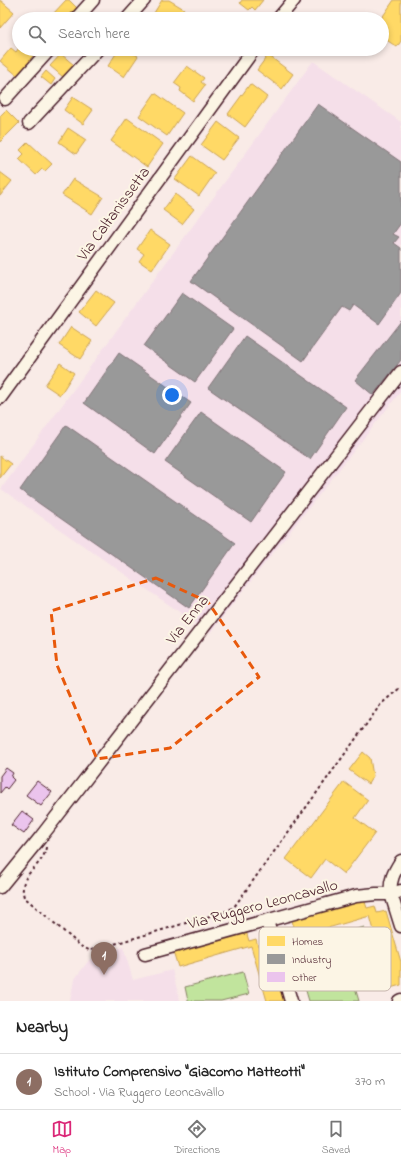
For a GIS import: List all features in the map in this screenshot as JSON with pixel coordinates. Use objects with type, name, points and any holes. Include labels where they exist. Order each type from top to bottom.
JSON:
[{"type":"street","points":[[82,12],[93,0]]},
{"type":"street","points":[[133,12],[144,0]]},
{"type":"street","points":[[284,12],[294,0]]},
{"type":"street","points":[[5,99],[44,56]]},
{"type":"street","points":[[29,123],[91,56]]},
{"type":"street","name":"Via Caltanissetta","points":[[0,398],[249,56]]},
{"type":"street","name":"Via Enna","points":[[0,887],[40,838],[401,372]]},
{"type":"street","points":[[401,861],[394,871],[391,879],[396,892],[401,926]]},
{"type":"street","name":"Via Ruggero Leoncavallo","points":[[145,954],[356,896],[396,892]]},
{"type":"street","points":[[267,921],[269,927]]},
{"type":"street","points":[[288,991],[291,1001]]},
{"type":"path","points":[[40,838],[47,846],[46,854],[23,882],[22,890],[24,897],[82,947],[89,950],[97,949],[227,911],[234,907],[381,704],[401,687]]},
{"type":"highlighted area","points":[[156,578],[208,602],[259,677],[170,748],[97,759],[57,665],[51,611]]},
{"type":"shaded area","points":[[313,61],[401,122],[401,391],[210,633],[1,489]]},
{"type":"shaded area","points":[[123,947],[133,980],[172,970],[180,1001],[70,1001],[74,980],[89,960]]},
{"type":"green space","points":[[243,972],[249,994],[221,1001],[188,1001],[185,987]]},
{"type":"green space","points":[[306,991],[356,991],[359,1001],[309,1001]]},
{"type":"building: Homes","points":[[0,0],[14,12],[12,12],[12,14],[0,28]]},
{"type":"building: Homes","points":[[66,0],[69,0],[77,8],[73,12],[55,12]]},
{"type":"building: Homes","points":[[162,0],[169,0],[184,9],[182,12],[155,12]]},
{"type":"building: Homes","points":[[242,0],[263,0],[255,10],[252,7],[249,10],[240,3]]},
{"type":"building: Homes","points":[[394,0],[401,0],[401,41],[397,47],[389,42],[389,12],[386,12]]},
{"type":"building: Homes","points":[[11,48],[12,56],[33,56],[30,59],[32,60],[18,76],[0,61]]},
{"type":"building: Homes","points":[[59,56],[63,56],[74,65],[63,77],[50,66]]},
{"type":"building: Homes","points":[[114,56],[138,56],[124,77],[108,66]]},
{"type":"building: Homes","points":[[267,56],[269,56],[293,74],[282,89],[257,70]]},
{"type":"building: Homes","points":[[187,66],[204,78],[201,82],[205,85],[193,101],[180,91],[181,88],[174,83]]},
{"type":"building: Homes","points":[[46,71],[55,79],[51,85],[41,77]]},
{"type":"building: Homes","points":[[250,84],[267,97],[245,127],[228,114]]},
{"type":"building: Homes","points":[[155,93],[183,113],[167,136],[139,116]]},
{"type":"building: Homes","points":[[73,97],[93,110],[83,124],[64,110]]},
{"type":"building: Homes","points":[[6,110],[19,123],[0,142],[0,116]]},
{"type":"building: Homes","points":[[127,118],[163,144],[147,167],[111,141]]},
{"type":"building: Homes","points":[[218,122],[239,138],[222,160],[201,145]]},
{"type":"building: Homes","points":[[68,128],[86,140],[76,154],[59,142]]},
{"type":"building: Homes","points":[[28,142],[52,164],[45,171],[42,169],[36,175],[19,159],[24,154],[20,150]]},
{"type":"building: Homes","points":[[192,156],[215,173],[199,196],[175,179]]},
{"type":"building: Homes","points":[[0,172],[12,181],[0,196]]},
{"type":"building: Homes","points":[[73,179],[103,197],[92,214],[62,195]]},
{"type":"building: Homes","points":[[175,194],[194,209],[182,224],[163,210]]},
{"type":"building: Homes","points":[[150,230],[170,244],[152,270],[139,261],[144,254],[137,249]]},
{"type":"building: Homes","points":[[96,290],[114,303],[96,326],[79,312]]},
{"type":"building: Homes","points":[[71,327],[92,341],[80,359],[59,345]]},
{"type":"building: Homes","points":[[60,363],[74,373],[60,395],[45,385]]},
{"type":"building: Homes","points":[[0,456],[11,464],[0,478]]},
{"type":"building: Homes","points":[[363,752],[370,758],[373,776],[368,784],[349,770]]},
{"type":"building: Homes","points":[[344,782],[368,800],[355,818],[375,833],[344,874],[325,859],[311,878],[286,859]]},
{"type":"building: Homes","points":[[364,899],[367,908],[375,906],[377,913],[386,911],[391,927],[373,927],[370,916],[331,927],[294,927],[292,920]]},
{"type":"building: Homes","points":[[391,928],[401,962],[401,985],[391,988]]},
{"type":"building: Homes","points":[[246,931],[249,941],[256,939],[259,946],[259,974],[251,946],[178,967],[173,951]]},
{"type":"building: Homes","points":[[264,991],[281,991],[284,1001],[267,1001]]},
{"type":"building: Industry","points":[[318,104],[401,162],[401,223],[393,234],[399,237],[394,243],[401,248],[401,293],[379,324],[353,305],[349,311],[342,307],[303,361],[191,281]]},
{"type":"building: Industry","points":[[182,293],[233,329],[195,382],[144,346]]},
{"type":"building: Industry","points":[[401,321],[401,360],[373,395],[355,380]]},
{"type":"building: Industry","points":[[245,336],[346,407],[310,459],[208,388]]},
{"type":"building: Industry","points":[[119,353],[191,403],[155,454],[84,403]]},
{"type":"building: Industry","points":[[201,412],[286,472],[251,522],[165,462]]},
{"type":"building: Industry","points":[[66,425],[235,543],[189,608],[20,490]]},
{"type":"building: Other","points":[[6,768],[13,773],[11,777],[14,780],[7,789],[5,787],[0,793],[0,776]]},
{"type":"building: Other","points":[[37,781],[52,792],[41,806],[26,795]]},
{"type":"building: Other","points":[[22,811],[34,820],[24,834],[11,825]]},
{"type":"place","name":"Istituto Comprensivo \"Giacomo Matteotti\"","points":[[104,975]]}]
